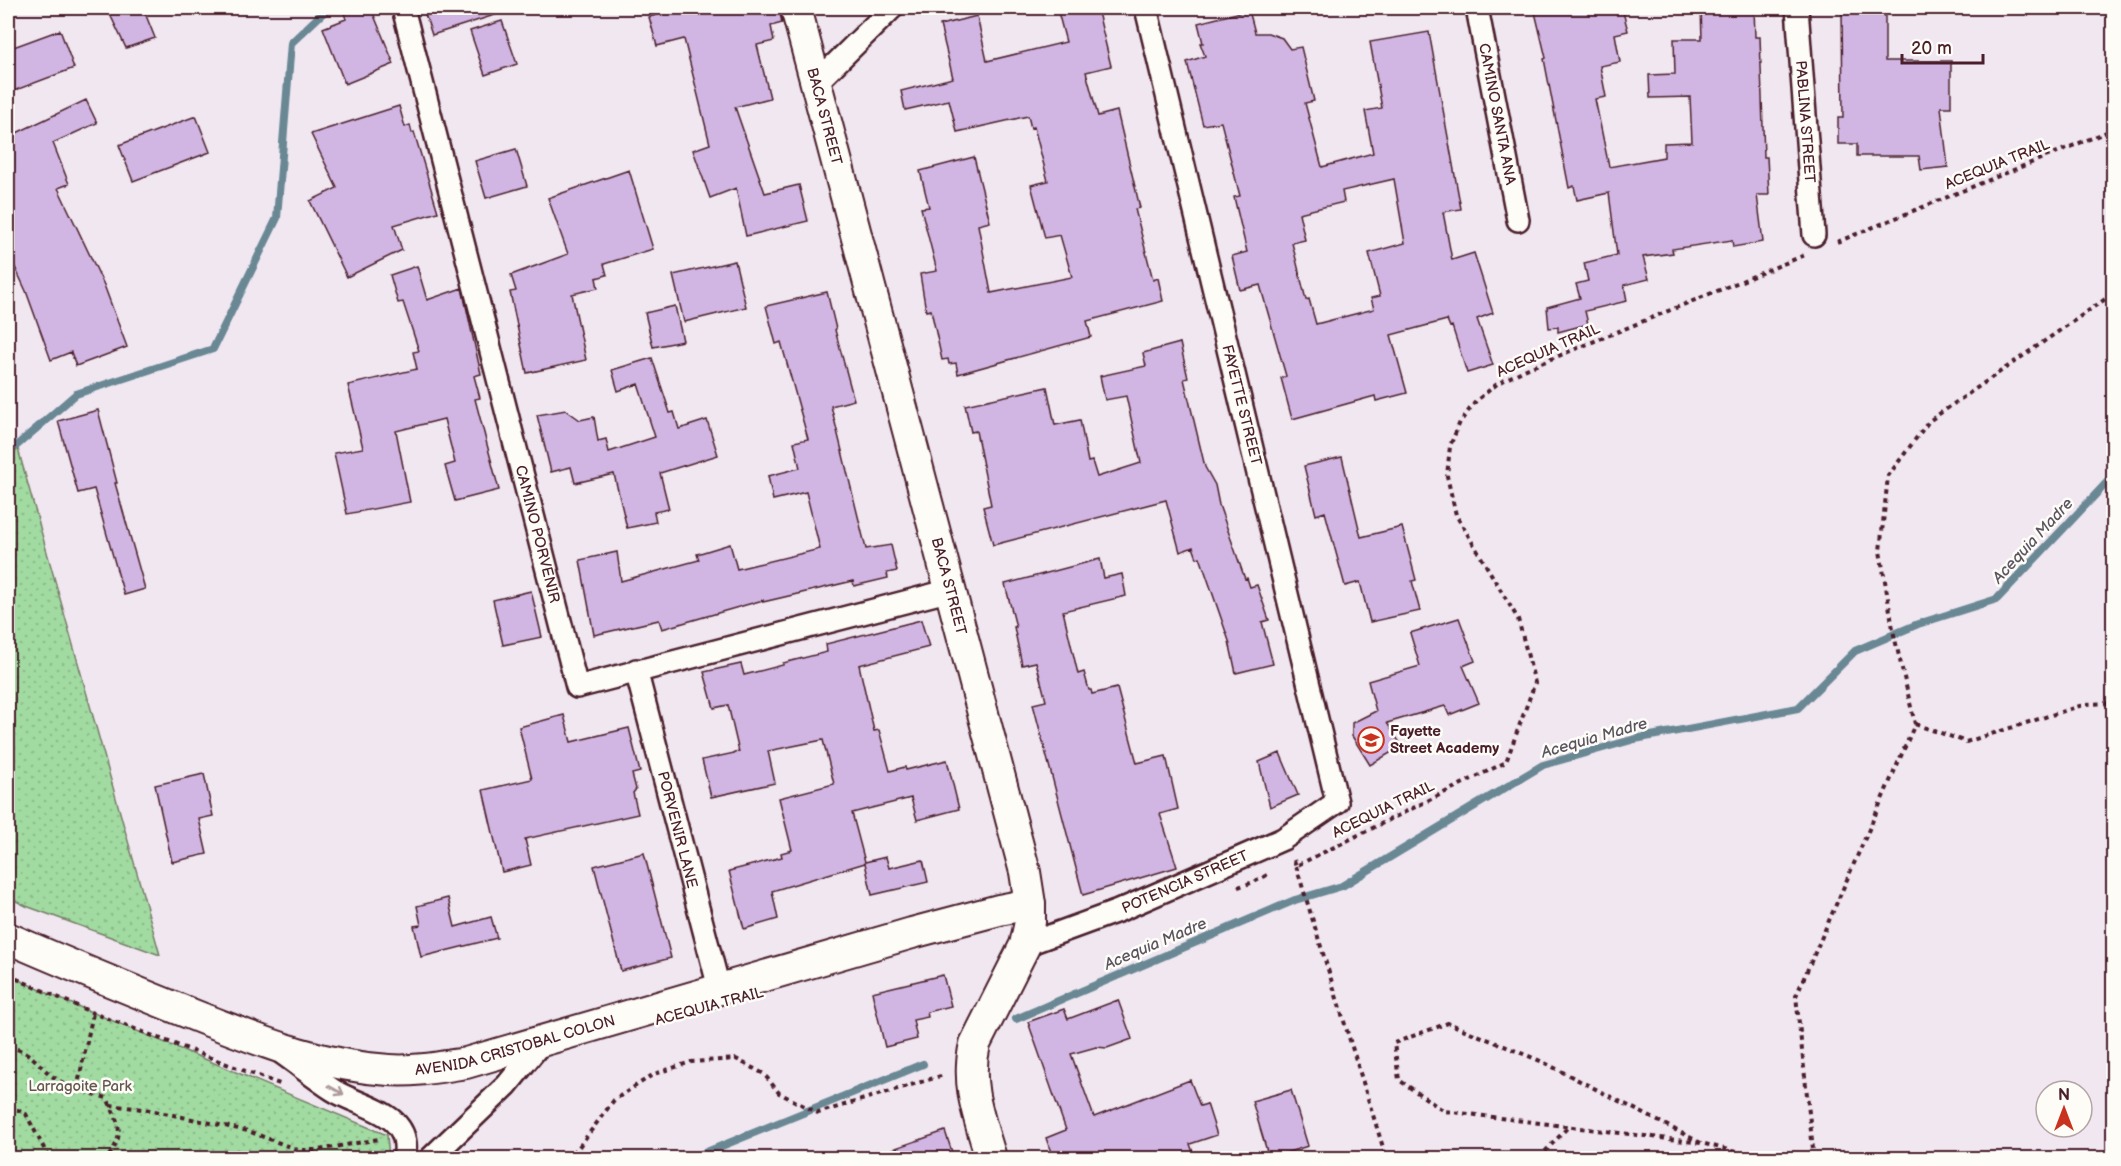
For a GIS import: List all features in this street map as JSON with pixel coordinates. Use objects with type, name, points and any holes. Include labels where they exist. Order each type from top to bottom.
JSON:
[{"type":"street","name":"CAMINO PORVENIR","points":[[403,8],[577,687],[951,590]]},
{"type":"street","name":"BACA STREET","points":[[796,8],[1025,872],[1030,903],[1025,945],[975,1044],[971,1074],[974,1101],[992,1158]]},
{"type":"street","points":[[816,83],[892,8]]},
{"type":"street","name":"FAYETTE STREET","points":[[1146,8],[1337,802]]},
{"type":"street","name":"CAMINO SANTA ANA","points":[[1477,8],[1518,220]]},
{"type":"street","name":"PABLINA STREET","points":[[1797,8],[1817,245]]},
{"type":"street","name":"PORVENIR LANE","points":[[636,670],[719,988]]},
{"type":"street","name":"POTENCIA STREET","points":[[1025,945],[1118,911],[1283,839],[1337,802]]},
{"type":"street","name":"AVENIDA CRISTOBAL COLON","points":[[8,938],[271,1045],[317,1060],[390,1070],[466,1064],[719,988],[912,933],[1030,903]]},
{"type":"street","points":[[431,1158],[507,1085],[541,1043]]},
{"type":"street","points":[[271,1045],[334,1091],[386,1114],[396,1123],[403,1137],[406,1151],[404,1158]]},
{"type":"path","name":"ACEQUIA TRAIL","points":[[1296,866],[1506,762],[1535,683],[1518,619],[1456,515],[1447,476],[1450,446],[1460,422],[1476,401],[1497,384],[1524,370],[1817,245],[2114,129]]},
{"type":"path","points":[[1814,1158],[1796,996],[1915,724],[1894,634],[1880,551],[1888,476],[1929,421],[2114,293]]},
{"type":"path","points":[[1915,724],[1966,742],[2085,704],[2114,703]]},
{"type":"path","points":[[1293,859],[1386,1157],[1389,1158]]},
{"type":"path","points":[[8,975],[93,1012],[291,1089]]},
{"type":"path","points":[[77,1089],[93,1012]]},
{"type":"path","points":[[1701,1143],[1543,1062],[1448,1023],[1394,1043],[1399,1080],[1444,1111],[1701,1143],[1759,1158]]},
{"type":"path","points":[[8,1047],[32,1056],[56,1079],[77,1089],[107,1098],[120,1126],[115,1148],[107,1158]]},
{"type":"path","points":[[565,1158],[578,1148],[614,1100],[654,1074],[691,1062],[736,1059],[764,1074],[779,1093],[818,1113],[948,1074]]},
{"type":"path","points":[[110,1105],[150,1110],[248,1131],[298,1150],[318,1150],[390,1137]]},
{"type":"path","points":[[8,1109],[26,1114],[50,1158]]},
{"type":"path","points":[[1539,1158],[1568,1127]]},
{"type":"green space","points":[[18,449],[160,955],[26,906],[8,897],[8,458]]},
{"type":"green space","name":"Larragoite Park","points":[[8,975],[387,1135],[389,1158],[8,1158]]},
{"type":"building","points":[[107,8],[143,8],[155,38],[126,48]]},
{"type":"building","points":[[358,8],[371,8],[394,64],[345,84],[323,28],[346,19],[344,13]]},
{"type":"building","points":[[423,8],[503,8],[504,12],[432,35]]},
{"type":"building","points":[[655,8],[779,8],[782,23],[771,26],[774,41],[757,45],[770,98],[735,107],[765,193],[799,185],[808,221],[746,236],[736,188],[710,198],[693,150],[710,144],[684,39],[657,46],[649,17],[657,15]]},
{"type":"building","points":[[1057,8],[1097,8],[1111,66],[1086,72],[1098,116],[1117,111],[1140,208],[1135,209],[1153,280],[1158,278],[1163,301],[1087,321],[1091,337],[958,374],[956,363],[949,364],[948,359],[942,360],[931,310],[926,311],[920,274],[937,271],[921,208],[929,207],[920,171],[974,157],[990,222],[978,225],[991,293],[1072,277],[1060,235],[1045,238],[1031,185],[1048,181],[1034,127],[1031,128],[1028,116],[957,132],[949,100],[905,110],[901,91],[953,78],[940,25],[977,16],[987,61],[1066,42]]},
{"type":"building","points":[[1534,8],[1622,8],[1628,31],[1615,34],[1620,62],[1600,66],[1606,97],[1595,99],[1609,167],[1664,157],[1664,143],[1692,142],[1690,97],[1650,98],[1649,75],[1675,74],[1674,39],[1702,39],[1701,8],[1754,8],[1755,37],[1760,37],[1764,157],[1767,157],[1769,195],[1757,195],[1763,242],[1733,247],[1732,240],[1672,249],[1673,253],[1643,257],[1649,279],[1624,285],[1627,301],[1585,311],[1588,324],[1558,332],[1558,327],[1549,328],[1547,307],[1580,298],[1576,284],[1588,281],[1584,263],[1617,255],[1609,193],[1577,200],[1574,186],[1569,188],[1544,59],[1546,58]]},
{"type":"building","points":[[1842,8],[1885,8],[1885,61],[1951,61],[1951,107],[1941,107],[1948,167],[1921,170],[1919,156],[1857,156],[1857,144],[1838,144],[1838,118],[1843,118]]},
{"type":"building","points":[[1249,10],[1255,33],[1268,33],[1282,38],[1290,49],[1301,47],[1314,101],[1305,103],[1322,167],[1373,153],[1365,111],[1382,108],[1370,42],[1429,32],[1461,209],[1443,212],[1452,260],[1474,253],[1493,313],[1477,319],[1493,365],[1467,373],[1452,326],[1450,327],[1447,320],[1391,335],[1407,393],[1376,401],[1375,396],[1292,419],[1281,378],[1286,376],[1260,285],[1240,290],[1232,256],[1247,252],[1234,197],[1240,196],[1221,122],[1203,125],[1187,62],[1205,56],[1200,43],[1203,43],[1198,23]],"holes":[[[1394,179],[1405,243],[1369,253],[1380,296],[1371,298],[1374,309],[1316,324],[1309,299],[1306,300],[1292,243],[1305,240],[1299,213],[1344,202],[1342,191]]]},
{"type":"building","points":[[502,21],[517,64],[485,75],[470,31]]},
{"type":"building","points":[[60,30],[74,68],[8,93],[8,49]]},
{"type":"building","points":[[86,100],[97,123],[53,143],[69,184],[58,188],[104,285],[127,347],[76,366],[71,352],[51,360],[26,291],[8,252],[8,137]]},
{"type":"building","points":[[399,106],[405,127],[410,125],[412,133],[414,132],[438,212],[394,225],[402,250],[347,277],[310,201],[337,188],[311,134]]},
{"type":"building","points":[[196,116],[210,152],[133,181],[119,145]]},
{"type":"building","points":[[516,149],[527,186],[486,198],[475,161]]},
{"type":"building","points":[[629,170],[653,249],[604,264],[607,275],[596,278],[598,288],[572,294],[586,360],[527,373],[510,292],[516,291],[511,275],[568,254],[548,198]]},
{"type":"building","points":[[735,261],[746,307],[684,322],[673,275]]},
{"type":"building","points":[[417,266],[427,300],[462,288],[481,374],[474,376],[480,398],[475,399],[499,490],[455,501],[445,466],[455,463],[444,419],[396,431],[410,502],[347,514],[334,453],[363,448],[348,385],[417,369],[413,352],[419,351],[403,302],[398,303],[390,275]]},
{"type":"building","points":[[827,292],[854,400],[831,406],[866,549],[891,545],[897,571],[887,573],[888,578],[854,586],[853,581],[763,602],[763,600],[662,629],[659,620],[594,635],[580,560],[617,552],[621,581],[699,560],[697,554],[730,544],[737,569],[820,549],[806,492],[773,500],[768,476],[800,468],[794,442],[808,439],[781,342],[776,344],[766,306]]},
{"type":"building","points":[[675,306],[683,341],[653,347],[645,313]]},
{"type":"building","points":[[1180,343],[1188,378],[1184,379],[1205,467],[1215,485],[1219,505],[1245,579],[1247,578],[1250,587],[1257,585],[1269,620],[1262,622],[1273,664],[1236,673],[1229,641],[1200,557],[1197,558],[1193,547],[1180,552],[1166,500],[993,545],[983,507],[991,505],[976,431],[971,432],[965,405],[1047,387],[1055,425],[1080,420],[1088,462],[1092,461],[1097,477],[1141,463],[1126,396],[1105,400],[1100,376],[1146,366],[1143,353]]},
{"type":"building","points":[[652,358],[670,413],[674,412],[679,429],[707,420],[718,455],[660,473],[669,509],[654,512],[656,522],[627,528],[614,474],[575,483],[571,467],[551,472],[537,415],[566,410],[580,420],[594,417],[598,441],[606,439],[609,452],[655,437],[638,384],[618,391],[612,370]]},
{"type":"building","points":[[98,410],[117,483],[115,483],[145,589],[124,595],[94,489],[78,493],[58,421]]},
{"type":"building","points":[[1342,457],[1361,537],[1402,527],[1416,580],[1412,581],[1420,611],[1370,622],[1360,582],[1345,586],[1325,512],[1316,515],[1304,466]]},
{"type":"building","points":[[1100,559],[1104,578],[1122,574],[1126,596],[1063,611],[1078,674],[1084,672],[1092,694],[1117,688],[1137,763],[1166,756],[1178,809],[1160,814],[1177,867],[1083,895],[1033,704],[1046,701],[1036,662],[1022,665],[1014,627],[1016,627],[1005,584]]},
{"type":"building","points":[[531,591],[542,637],[503,645],[493,600]]},
{"type":"building","points":[[1459,618],[1475,661],[1463,666],[1479,703],[1449,715],[1445,706],[1387,723],[1402,746],[1370,765],[1352,736],[1352,723],[1376,711],[1368,681],[1420,666],[1410,633]]},
{"type":"building","points":[[921,620],[929,647],[859,665],[874,731],[879,730],[890,771],[905,767],[906,770],[947,760],[959,809],[917,820],[911,798],[852,813],[865,862],[886,857],[889,868],[923,860],[928,882],[872,895],[865,863],[772,891],[778,919],[744,929],[729,871],[782,857],[781,853],[792,850],[779,798],[834,784],[823,740],[768,751],[775,783],[711,797],[702,760],[739,752],[728,705],[714,708],[704,672],[741,664],[744,675],[827,652],[826,644]]},
{"type":"building","points":[[564,715],[571,742],[629,728],[640,772],[632,774],[636,789],[633,793],[638,814],[525,839],[531,865],[502,872],[483,790],[532,779],[519,727]]},
{"type":"building","points":[[1280,753],[1298,795],[1270,807],[1259,762]]},
{"type":"building","points":[[204,774],[213,816],[199,819],[207,854],[172,862],[155,785]]},
{"type":"building","points":[[644,853],[671,958],[621,971],[594,866]]},
{"type":"building","points":[[448,898],[455,927],[491,917],[497,938],[421,957],[414,926],[421,925],[417,906]]},
{"type":"building","points":[[943,975],[951,1006],[927,1012],[928,1017],[913,1020],[917,1039],[885,1047],[872,992]]},
{"type":"building","points":[[1118,1000],[1132,1039],[1107,1048],[1096,1047],[1071,1054],[1094,1117],[1190,1080],[1200,1106],[1207,1104],[1217,1135],[1190,1144],[1195,1158],[1053,1158],[1046,1138],[1066,1130],[1028,1022],[1064,1009],[1068,1019]]},
{"type":"building","points":[[1291,1090],[1308,1146],[1269,1158],[1252,1101]]},
{"type":"building","points":[[945,1131],[954,1158],[877,1158],[876,1155]]},
{"type":"waterway","points":[[8,453],[76,394],[213,349],[277,218],[291,43],[328,8]]},
{"type":"waterway","name":"Acequia Madre","points":[[1016,1019],[1295,900],[1342,886],[1543,765],[1635,739],[1798,708],[1855,651],[1918,624],[1997,599],[2114,475]]},
{"type":"waterway","name":"Acequia Madre","points":[[692,1158],[923,1064]]},
{"type":"place","name":"Fayette Street Academy","points":[[1371,740]]}]
